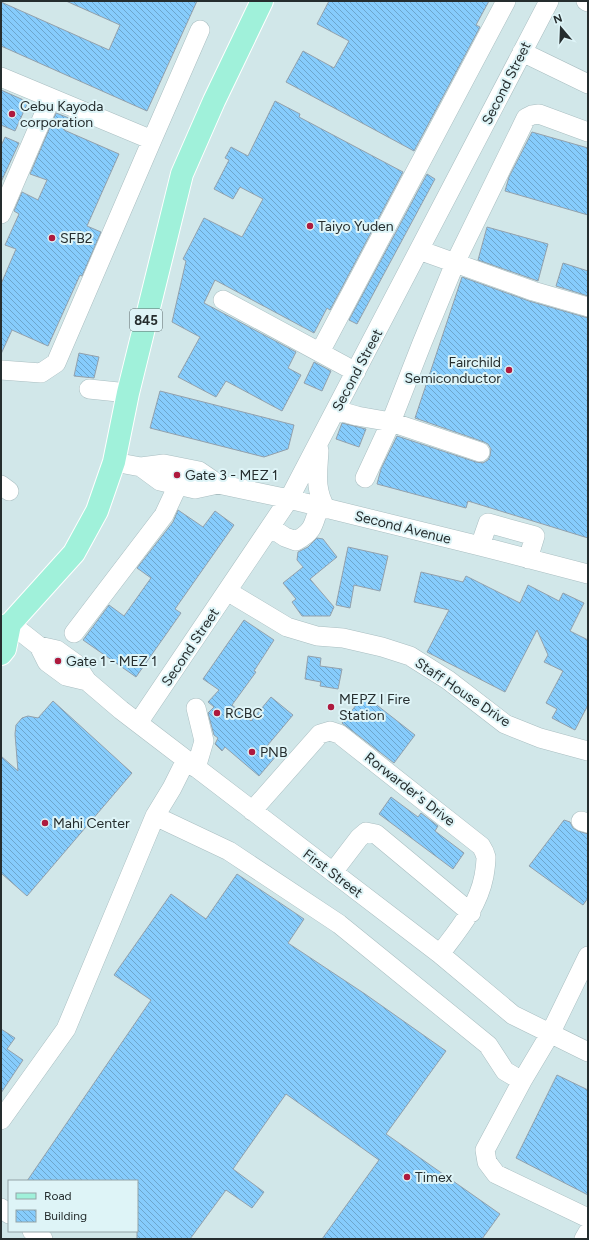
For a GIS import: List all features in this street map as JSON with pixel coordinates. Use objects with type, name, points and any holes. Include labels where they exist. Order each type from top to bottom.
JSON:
[{"type":"main road","name":"845","points":[[1,654],[5,649],[7,623],[74,553],[97,511],[114,462],[128,393],[182,174],[214,101],[262,1]]},
{"type":"street","points":[[320,352],[506,1]]},
{"type":"street","name":"Second Street","points":[[138,723],[289,499],[549,1]]},
{"type":"street","points":[[1,370],[41,373],[56,363],[200,30]]},
{"type":"street","points":[[522,52],[588,84]]},
{"type":"street","points":[[1,77],[152,140]]},
{"type":"street","points":[[1,214],[51,98]]},
{"type":"street","points":[[365,478],[391,422],[455,263],[526,118],[539,114],[588,132]]},
{"type":"street","points":[[419,250],[533,291],[588,307]]},
{"type":"street","points":[[223,300],[356,372]]},
{"type":"street","points":[[89,389],[128,393]]},
{"type":"street","points":[[336,410],[357,416],[391,422],[480,452]]},
{"type":"street","points":[[270,527],[285,537],[296,541],[312,530],[322,508],[317,479],[319,442]]},
{"type":"street","name":"Second Avenue","points":[[114,462],[141,467],[164,464],[199,471],[218,484],[289,499],[528,559],[587,572]]},
{"type":"street","name":"Second Avenue","points":[[141,467],[160,481],[196,489],[218,484]]},
{"type":"street","points":[[74,633],[164,515],[178,485]]},
{"type":"street","name":"Staff House Drive","points":[[227,591],[287,627],[316,636],[343,638],[382,647],[410,656],[448,680],[505,724],[540,738],[588,751]]},
{"type":"street","name":"First Street","points":[[7,623],[39,646],[47,662],[66,676],[87,682],[191,764],[440,954],[513,1015],[588,1052]]},
{"type":"street","points":[[1,1120],[66,1029],[154,816],[172,788],[191,764],[204,740],[196,708]]},
{"type":"street","name":"Rorwarder's Drive","points":[[252,811],[320,734],[330,731],[339,734],[481,846],[486,857],[485,869],[482,884],[471,913],[440,954]]},
{"type":"street","points":[[154,816],[228,851],[339,924],[488,1045],[505,1071],[522,1081]]},
{"type":"street","points":[[333,872],[359,838],[366,832],[376,834],[471,913]]},
{"type":"street","points":[[588,956],[550,1034],[522,1081],[485,1150],[487,1162],[496,1174],[588,1218]]},
{"type":"street","points":[[33,1232],[43,1239]]},
{"type":"street","points":[[584,1239],[588,1232]]},
{"type":"building","points":[[66,1],[197,1],[147,111],[1,46],[1,2],[109,50],[120,25]]},
{"type":"building","points":[[329,1],[489,1],[476,25],[480,27],[414,151],[286,82],[303,51],[334,68],[349,41],[317,24]]},
{"type":"building","name":"Cebu Kayoda corporation","points":[[1,90],[28,102],[15,131],[1,125]]},
{"type":"building","points":[[275,101],[300,114],[299,117],[403,172],[330,310],[327,308],[314,333],[215,280],[204,303],[296,352],[288,368],[301,375],[282,411],[226,381],[216,397],[178,377],[200,337],[172,322],[186,261],[183,259],[204,218],[242,237],[263,199],[240,187],[233,199],[214,189],[229,160],[225,158],[231,147],[248,156]]},
{"type":"building","name":"SFB2","points":[[56,113],[69,118],[64,130],[119,154],[87,226],[101,232],[82,276],[80,275],[48,346],[12,330],[1,354],[1,284],[16,249],[5,245],[19,214],[14,211],[22,192],[38,200],[47,180],[30,174]]},
{"type":"building","points":[[532,132],[588,148],[588,215],[505,191],[509,177]]},
{"type":"building","points":[[5,137],[19,143],[1,182],[1,146]]},
{"type":"building","points":[[427,174],[435,179],[357,324],[349,320]]},
{"type":"building","points":[[487,227],[548,244],[538,281],[478,260]]},
{"type":"building","points":[[563,263],[588,271],[588,296],[556,286]]},
{"type":"building","name":"Fairchild Semiconductor","points":[[462,277],[529,301],[588,318],[588,538],[468,501],[466,508],[377,484],[381,469],[397,436],[476,462],[483,463],[488,460],[490,456],[491,449],[488,444],[415,418]]},
{"type":"building","points":[[79,353],[99,357],[94,378],[74,376]]},
{"type":"building","points":[[314,362],[331,371],[322,391],[304,383]]},
{"type":"building","points":[[160,391],[294,425],[288,449],[264,457],[150,428]]},
{"type":"building","points":[[342,423],[366,429],[359,447],[336,439]]},
{"type":"building","points":[[178,510],[203,527],[215,511],[234,525],[175,609],[181,613],[136,677],[83,640],[109,605],[124,616],[151,578],[137,568],[173,522]]},
{"type":"building","points":[[317,538],[323,539],[337,557],[310,579],[334,607],[330,616],[302,616],[292,602],[296,599],[283,583],[303,567],[297,560],[298,552],[308,547]]},
{"type":"building","points":[[348,547],[388,556],[380,591],[354,585],[350,608],[336,605]]},
{"type":"building","points":[[421,572],[463,582],[466,576],[520,603],[528,585],[559,601],[563,593],[584,603],[570,631],[588,640],[588,705],[575,730],[552,718],[557,709],[546,703],[563,671],[544,662],[548,655],[537,630],[505,692],[427,652],[449,610],[414,602]]},
{"type":"building","points":[[244,620],[274,640],[254,671],[256,672],[232,705],[251,721],[271,697],[293,715],[267,746],[277,755],[259,776],[225,747],[222,751],[215,744],[218,738],[214,735],[208,713],[214,707],[208,702],[219,690],[203,679]]},
{"type":"building","points":[[308,656],[321,658],[320,666],[342,669],[338,689],[320,686],[321,682],[305,679]]},
{"type":"building","points":[[364,695],[415,735],[394,763],[342,723]]},
{"type":"building","name":"Mahi Center","points":[[53,701],[132,773],[27,896],[1,873],[1,756],[18,771],[15,734],[16,725],[22,718],[28,716],[38,718]]},
{"type":"building","points":[[391,797],[418,817],[421,813],[438,826],[435,831],[464,853],[453,869],[379,814]]},
{"type":"building","points":[[564,820],[570,822],[573,828],[578,831],[588,834],[588,898],[583,905],[529,866]]},
{"type":"building","points":[[237,874],[304,919],[288,943],[365,994],[446,1051],[386,1134],[500,1214],[482,1239],[322,1239],[379,1160],[286,1094],[233,1169],[264,1192],[252,1208],[226,1190],[190,1239],[137,1239],[138,1180],[28,1180],[151,1000],[114,975],[171,894],[206,919]]},
{"type":"building","points":[[1,1029],[15,1038],[7,1049],[23,1060],[1,1093]]},
{"type":"building","points":[[557,1075],[588,1090],[588,1195],[516,1158]]},
{"type":"place","name":"Cebu Kayoda corporation","points":[[12,114]]},
{"type":"place","name":"Taiyo Yuden","points":[[310,226]]},
{"type":"place","name":"SFB2","points":[[52,238]]},
{"type":"place","name":"Fairchild Semiconductor","points":[[509,370]]},
{"type":"place","name":"Gate 3 - MEZ 1","points":[[177,475]]},
{"type":"place","name":"Gate 1 - MEZ 1","points":[[58,661]]},
{"type":"place","name":"MEPZ I Fire Station","points":[[331,707]]},
{"type":"place","name":"RCBC","points":[[217,713]]},
{"type":"place","name":"PNB","points":[[252,752]]},
{"type":"place","name":"Mahi Center","points":[[45,823]]},
{"type":"place","name":"Timex","points":[[407,1177]]}]
